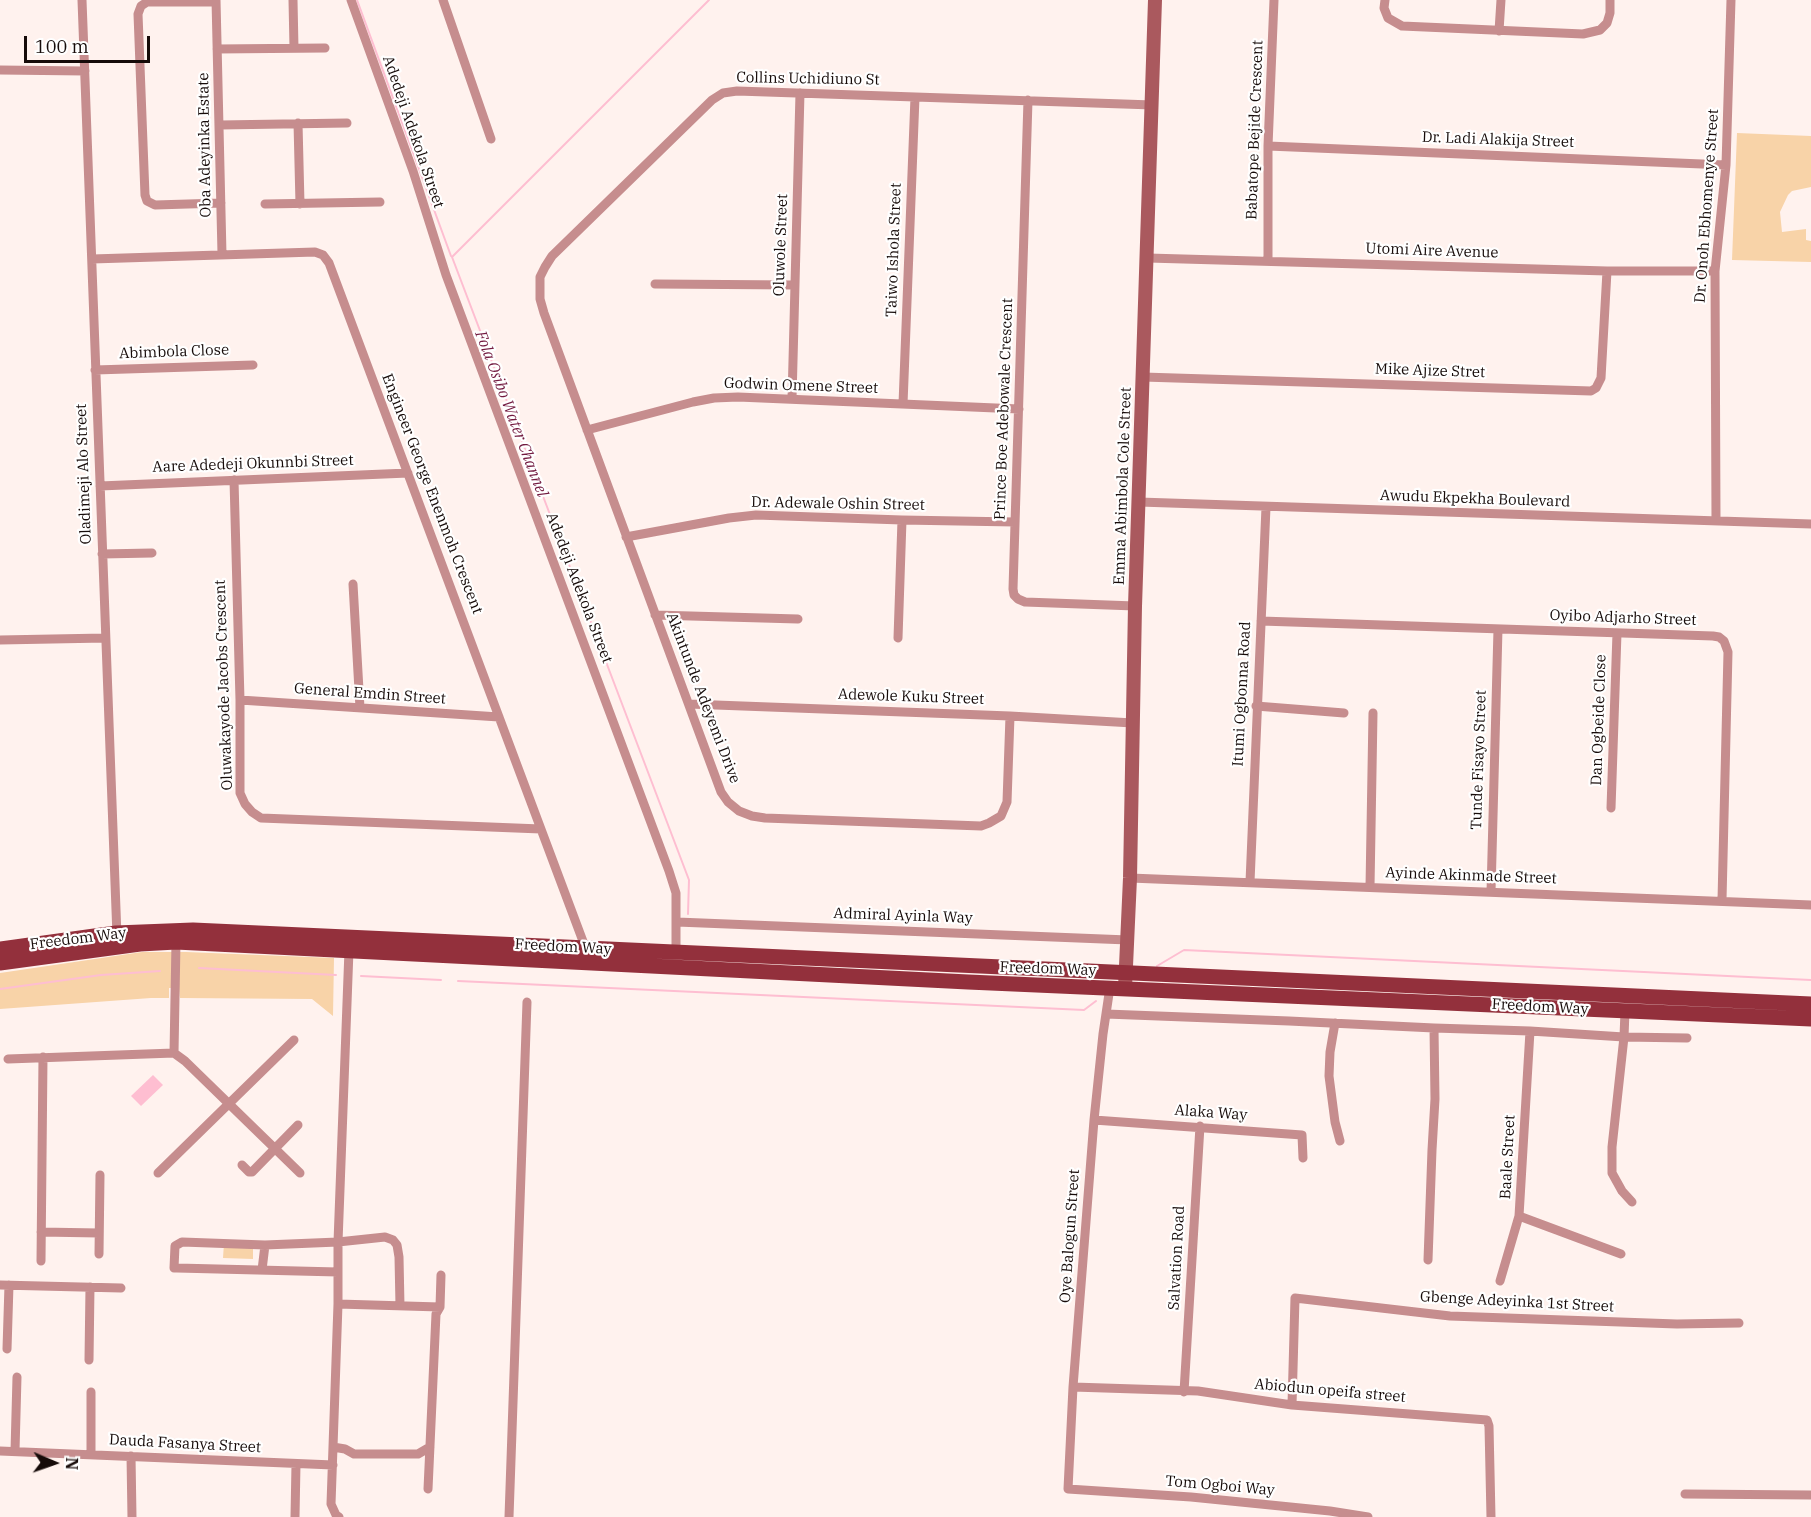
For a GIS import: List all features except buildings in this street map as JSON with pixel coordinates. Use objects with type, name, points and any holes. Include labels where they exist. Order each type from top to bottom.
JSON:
[{"type":"main road","name":"Freedom Way","points":[[0,949],[117,940],[193,930],[584,947],[1121,983],[1811,1020]]},
{"type":"main road","name":"Freedom Way","points":[[0,963],[117,940],[1121,983],[1811,1004]]},
{"type":"street","name":"Oladimeji Alo Street","points":[[82,0],[117,940]]},
{"type":"street","points":[[293,0],[294,48]]},
{"type":"street","name":"Adedeji Adekola Street","points":[[351,0],[413,171],[446,275],[669,871],[676,893],[676,953]]},
{"type":"street","points":[[443,0],[491,139]]},
{"type":"street","name":"Emma Abimbola Cole Street","points":[[1121,983],[1128,940],[1135,606],[1155,0]]},
{"type":"street","name":"Babatope Bejide Crescent","points":[[1268,261],[1268,146],[1274,0]]},
{"type":"street","points":[[1385,0],[1384,8],[1388,18],[1402,26],[1593,33],[1600,30],[1607,22],[1610,0]]},
{"type":"street","points":[[1499,31],[1501,0]]},
{"type":"street","name":"Dr. Onoh Ebhomenye Street","points":[[1716,521],[1715,271],[1726,165],[1731,0]]},
{"type":"street","points":[[216,1],[147,2],[141,6],[138,14],[147,201],[155,205],[221,203]]},
{"type":"street","name":"Oba Adeyinka Estate","points":[[216,1],[222,254]]},
{"type":"street","points":[[217,49],[325,48]]},
{"type":"street","points":[[0,70],[85,71]]},
{"type":"street","name":"Collins Uchidiuno St","points":[[540,278],[552,256],[711,100],[723,93],[737,91],[1153,105]]},
{"type":"street","name":"Oluwole Street","points":[[792,399],[800,93]]},
{"type":"street","name":"Taiwo Ishola Street","points":[[903,404],[915,97]]},
{"type":"street","name":"Prince Boe Adebowale Crescent","points":[[1029,100],[1014,595],[1025,602],[1135,606]]},
{"type":"street","points":[[298,123],[300,204]]},
{"type":"street","points":[[220,125],[347,123]]},
{"type":"street","name":"Dr. Ladi Alakija Street","points":[[1268,146],[1726,165]]},
{"type":"street","points":[[265,204],[380,202]]},
{"type":"street","name":"Engineer George Enenmoh Crescent","points":[[92,259],[315,252],[323,255],[329,263],[584,947],[592,962]]},
{"type":"street","name":"Utomi Aire Avenue","points":[[1148,258],[1606,271],[1715,271]]},
{"type":"street","name":"Mike Ajize Stret","points":[[1143,377],[1591,391],[1596,388],[1601,378],[1606,271]]},
{"type":"street","name":"Akintunde Adeyemi Drive","points":[[540,278],[540,299],[587,430],[721,792],[729,802],[739,811],[765,818],[981,826],[1001,816],[1007,802],[1010,716]]},
{"type":"street","points":[[655,284],[795,285]]},
{"type":"street","name":"Abimbola Close","points":[[95,370],[253,365]]},
{"type":"street","name":"Godwin Omene Street","points":[[587,430],[714,398],[738,397],[1019,409]]},
{"type":"street","name":"Aare Adedeji Okunnbi Street","points":[[99,486],[408,473]]},
{"type":"street","name":"Oluwakayode Jacobs Crescent","points":[[234,480],[240,793],[252,812],[261,818],[541,829]]},
{"type":"street","name":"Awudu Ekpekha Boulevard","points":[[1139,502],[1811,524]]},
{"type":"street","name":"Itumi Ogbonna Road","points":[[1250,882],[1266,507]]},
{"type":"street","name":"Dr. Adewale Oshin Street","points":[[626,537],[756,515],[1015,522]]},
{"type":"street","points":[[898,638],[902,520]]},
{"type":"street","points":[[102,554],[152,553]]},
{"type":"street","points":[[353,584],[360,708]]},
{"type":"street","points":[[656,615],[798,619]]},
{"type":"street","name":"Oyibo Adjarho Street","points":[[1261,621],[1719,637],[1728,652],[1722,900]]},
{"type":"street","name":"Tunde Fisayo Street","points":[[1491,892],[1498,629]]},
{"type":"street","name":"Dan Ogbeide Close","points":[[1611,808],[1617,633]]},
{"type":"street","points":[[0,640],[105,638]]},
{"type":"street","name":"General Emdin Street","points":[[240,700],[499,717]]},
{"type":"street","name":"Adewole Kuku Street","points":[[689,704],[1132,723]]},
{"type":"street","points":[[1256,706],[1344,713]]},
{"type":"street","points":[[1370,887],[1373,713]]},
{"type":"street","name":"Ayinde Akinmade Street","points":[[1130,878],[1811,904]]},
{"type":"street","name":"Admiral Ayinla Way","points":[[677,922],[1128,940]]},
{"type":"street","points":[[174,1053],[176,942]]},
{"type":"street","points":[[339,1517],[331,1504],[349,950]]},
{"type":"street","name":"Oye Balogun Street","points":[[1068,1488],[1073,1387],[1094,1120],[1106,1014],[1121,983]]},
{"type":"street","points":[[509,1517],[527,1002]]},
{"type":"street","points":[[1625,1011],[1612,1146],[1612,1173],[1622,1191],[1632,1202]]},
{"type":"street","points":[[1106,1014],[1687,1038]]},
{"type":"street","points":[[1335,1023],[1329,1076],[1340,1141]]},
{"type":"street","points":[[1428,1260],[1435,1099],[1434,1028]]},
{"type":"street","name":"Baale Street","points":[[1500,1281],[1519,1216],[1530,1031]]},
{"type":"street","points":[[158,1173],[227,1103],[294,1040]]},
{"type":"street","points":[[8,1059],[174,1053],[300,1173]]},
{"type":"street","points":[[40,1261],[43,1058]]},
{"type":"street","name":"Alaka Way","points":[[1094,1120],[1302,1135],[1303,1158]]},
{"type":"street","points":[[242,1165],[250,1172],[298,1125]]},
{"type":"street","name":"Salvation Road","points":[[1184,1392],[1200,1126]]},
{"type":"street","points":[[99,1254],[100,1175]]},
{"type":"street","points":[[1519,1216],[1621,1254]]},
{"type":"street","points":[[41,1232],[99,1233]]},
{"type":"street","points":[[338,1272],[177,1269],[174,1268],[176,1246],[182,1242],[264,1245],[338,1242],[385,1237],[393,1240],[397,1245],[400,1306]]},
{"type":"street","points":[[262,1270],[264,1245]]},
{"type":"street","points":[[428,1489],[432,1442],[436,1314],[440,1308],[441,1275]]},
{"type":"street","points":[[7,1349],[5,1285],[121,1288]]},
{"type":"street","points":[[89,1360],[90,1287]]},
{"type":"street","name":"Gbenge Adeyinka 1st Street","points":[[1292,1404],[1295,1298],[1450,1316],[1677,1324],[1739,1323]]},
{"type":"street","points":[[338,1304],[440,1308]]},
{"type":"street","points":[[15,1451],[17,1377]]},
{"type":"street","name":"Abiodun opeifa street","points":[[1073,1387],[1198,1392],[1292,1404],[1487,1420],[1491,1517]]},
{"type":"street","points":[[90,1454],[91,1392]]},
{"type":"street","points":[[333,1447],[345,1449],[354,1454],[418,1454],[430,1447]]},
{"type":"street","name":"Dauda Fasanya Street","points":[[0,1451],[333,1465]]},
{"type":"street","points":[[131,1455],[132,1517]]},
{"type":"street","points":[[295,1517],[296,1464]]},
{"type":"street","name":"Tom Ogboi Way","points":[[1068,1488],[1191,1497],[1368,1517]]},
{"type":"street","points":[[1685,1494],[1811,1495]]},
{"type":"shaded area","points":[[1737,133],[1811,136],[1811,187],[1792,191],[1780,212],[1782,232],[1806,229],[1806,240],[1811,241],[1811,262],[1732,260]]},
{"type":"shaded area","points":[[142,952],[334,958],[333,1016],[312,999],[180,998],[179,988],[169,988],[169,998],[0,1009],[0,973]]},
{"type":"shaded area","points":[[153,1075],[163,1085],[141,1106],[131,1096]]},
{"type":"shaded area","points":[[224,1243],[253,1244],[253,1259],[223,1258]]},
{"type":"waterway","points":[[357,0],[451,256]]},
{"type":"waterway","name":"Fola Osibo Water Channel","points":[[688,914],[689,880],[452,257],[709,0]]},
{"type":"waterway","points":[[1157,966],[1184,950],[1811,980]]},
{"type":"waterway","points":[[199,968],[336,975]]},
{"type":"waterway","points":[[0,989],[101,975],[160,971]]},
{"type":"waterway","points":[[361,976],[441,980]]},
{"type":"waterway","points":[[458,981],[1084,1010],[1096,1001]]}]
